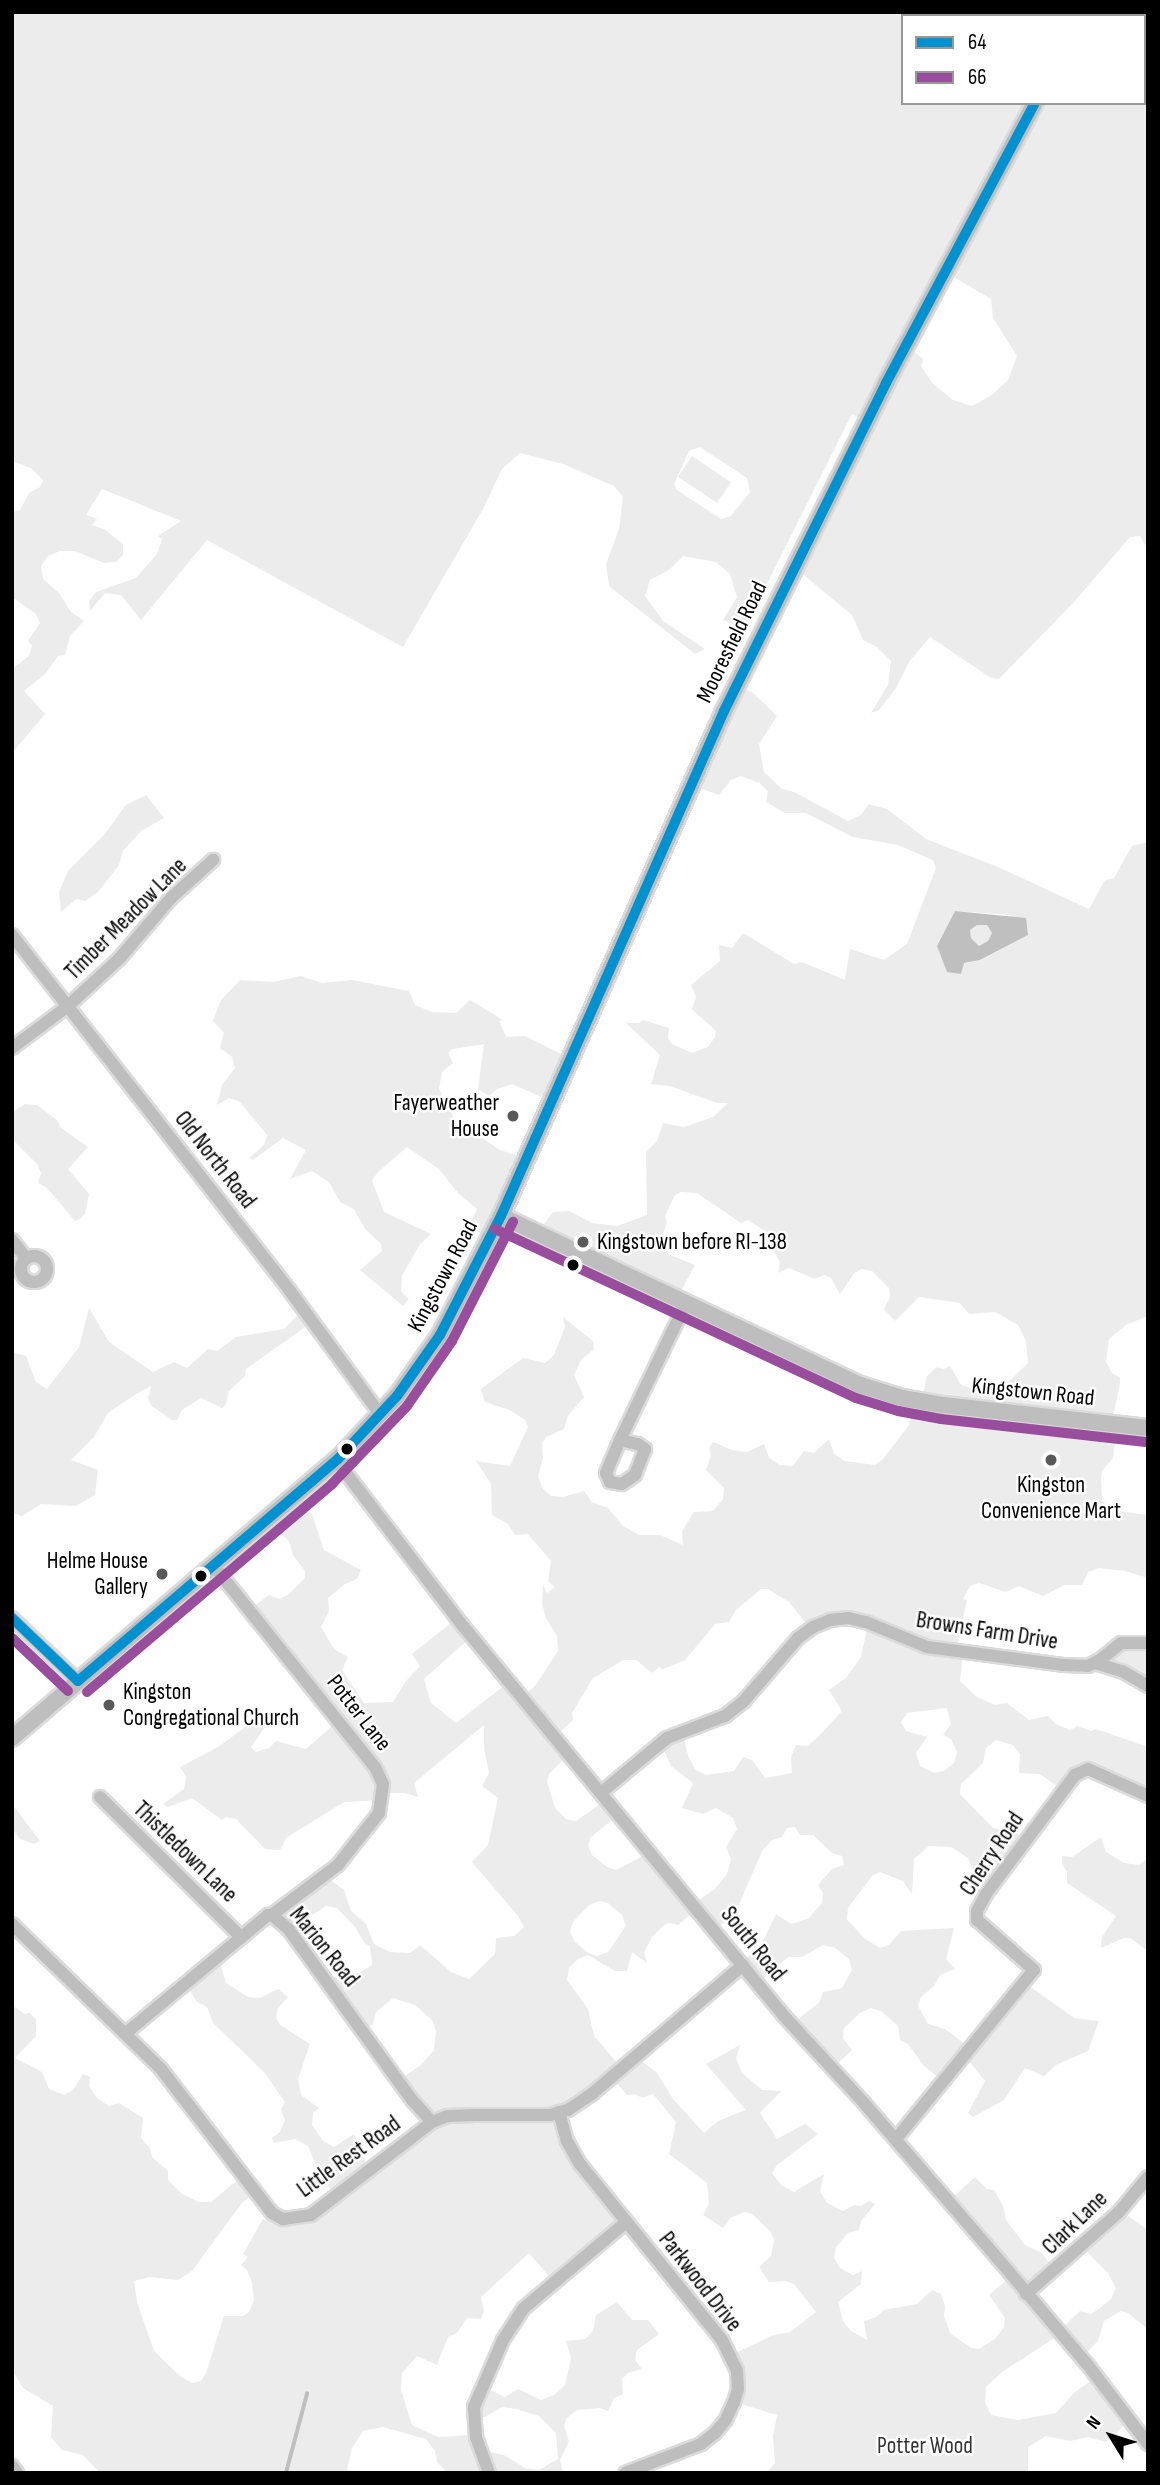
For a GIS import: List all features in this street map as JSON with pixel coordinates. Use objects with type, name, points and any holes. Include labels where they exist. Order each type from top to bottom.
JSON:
[{"type":"main road","name":"Mooresfield Road","points":[[501,1216],[658,855],[729,700],[886,383],[1034,105]]},
{"type":"main road","name":"Kingstown Road","points":[[12,1738],[337,1460],[380,1414],[440,1335],[501,1216],[860,1385],[902,1398],[1148,1428]]},
{"type":"street","name":"Timber Meadow Lane","points":[[12,1048],[68,1006],[119,959],[171,898],[213,860]]},
{"type":"street","name":"Old North Road","points":[[12,935],[290,1291],[380,1414]]},
{"type":"street","points":[[12,1240],[26,1258]]},
{"type":"street","points":[[620,1440],[685,1303]]},
{"type":"street","name":"South Road","points":[[337,1460],[463,1626],[603,1792],[743,1965],[896,2139],[1087,2364],[1148,2444]]},
{"type":"street","name":"Potter Lane","points":[[213,1565],[375,1767],[383,1784],[379,1813],[338,1865],[272,1914]]},
{"type":"street","name":"Browns Farm Drive","points":[[603,1792],[667,1738],[725,1716],[743,1702],[798,1638],[813,1627],[830,1620],[848,1618],[866,1622],[927,1647],[1063,1665],[1088,1666],[1095,1663]]},
{"type":"street","points":[[14,1625],[78,1681]]},
{"type":"street","points":[[1095,1663],[1121,1643],[1148,1643]]},
{"type":"street","points":[[1095,1663],[1122,1671],[1148,1686]]},
{"type":"street","name":"Cherry Road","points":[[896,2139],[1034,1970],[977,1920],[977,1911],[986,1894],[1075,1775],[1088,1769],[1148,1796]]},
{"type":"street","name":"Thistledown Lane","points":[[100,1797],[241,1937]]},
{"type":"street","name":"Marion Road","points":[[126,2033],[272,1914],[289,1930],[413,2101],[432,2122]]},
{"type":"street","name":"Little Rest Road","points":[[12,1924],[126,2033],[195,2110],[272,2213],[284,2219],[295,2220],[310,2214],[432,2122],[447,2116],[559,2112],[593,2093],[743,1965]]},
{"type":"street","name":"Parkwood Drive","points":[[559,2112],[567,2141],[580,2164],[722,2340],[737,2371],[738,2389],[725,2421],[701,2444],[625,2473]]},
{"type":"street","name":"Clark Lane","points":[[1026,2294],[1119,2212],[1148,2177]]},
{"type":"street","points":[[486,2472],[476,2437],[474,2407],[503,2340],[524,2308],[625,2223]]},
{"type":"street","points":[[12,2466],[17,2473]]},
{"type":"green space","points":[[12,12],[1148,12],[1148,550],[1140,536],[1130,537],[1074,602],[999,679],[991,678],[930,637],[909,662],[896,688],[879,710],[871,713],[888,685],[891,661],[877,647],[863,640],[852,615],[794,567],[863,420],[852,414],[744,630],[723,620],[737,597],[730,574],[716,562],[683,556],[669,570],[650,580],[645,596],[663,621],[705,649],[695,654],[609,586],[606,564],[619,529],[623,497],[614,486],[563,464],[520,453],[502,469],[483,509],[403,647],[207,540],[141,620],[121,595],[105,593],[90,611],[89,601],[96,592],[136,578],[157,554],[162,539],[158,536],[181,521],[102,489],[86,515],[97,519],[92,525],[104,529],[123,544],[123,555],[116,562],[104,563],[75,551],[60,551],[48,556],[41,566],[43,579],[59,593],[71,612],[84,621],[70,636],[65,655],[58,656],[45,674],[24,691],[45,714],[12,753],[12,669],[29,656],[32,646],[28,641],[40,623],[36,614],[12,597],[12,512],[20,510],[29,493],[40,487],[43,480],[31,468],[12,461]],"holes":[[[944,271],[991,299],[993,318],[1017,356],[1008,380],[992,395],[972,406],[953,400],[933,384],[921,366],[923,359],[904,344]],[[700,447],[747,478],[750,492],[731,516],[721,519],[677,490],[674,484],[689,451]]]},
{"type":"green space","points":[[692,456],[731,482],[717,503],[678,477]]},
{"type":"green space","name":"Potter Wood","points":[[736,685],[752,692],[777,716],[759,744],[764,772],[782,789],[794,792],[848,821],[861,815],[869,804],[887,809],[926,839],[998,867],[1089,909],[1105,880],[1114,878],[1132,846],[1148,842],[1148,1316],[1126,1325],[1109,1339],[1106,1362],[1112,1373],[1120,1378],[1120,1383],[1112,1422],[1117,1425],[1113,1458],[1102,1471],[1101,1480],[1102,1500],[1110,1510],[1148,1515],[1148,1578],[1125,1571],[1099,1568],[1088,1572],[1082,1585],[1064,1585],[1043,1596],[1019,1586],[1006,1592],[979,1583],[970,1586],[963,1599],[967,1600],[956,1650],[963,1654],[960,1681],[977,1697],[995,1705],[1007,1703],[1029,1720],[1048,1716],[1056,1724],[1070,1730],[1078,1726],[1091,1731],[1096,1729],[1148,1747],[1148,1796],[1088,1770],[1061,1789],[1040,1774],[1019,1773],[1020,1754],[1013,1745],[996,1740],[986,1748],[983,1763],[961,1784],[960,1794],[993,1828],[1002,1830],[1008,1827],[1025,1839],[983,1897],[968,1858],[951,1847],[929,1846],[914,1859],[912,1894],[903,1881],[880,1872],[872,1876],[848,1908],[847,1919],[864,1938],[880,1948],[889,1945],[901,1931],[954,1928],[946,1959],[955,1969],[940,1975],[934,1986],[921,1997],[918,2006],[928,2024],[945,2029],[970,2048],[1024,1982],[1074,2018],[1099,2021],[1088,2051],[1056,2065],[1044,2076],[1025,2068],[1004,2100],[973,2117],[968,2113],[985,2081],[965,2056],[943,2081],[924,2066],[908,2044],[900,2040],[898,2026],[881,2011],[871,2008],[860,2013],[844,2028],[843,2038],[852,2050],[833,2068],[791,2024],[819,2003],[823,1992],[842,1988],[852,1970],[849,1959],[835,1948],[823,1945],[802,1957],[788,1957],[759,1982],[741,1963],[761,1945],[776,1914],[791,1924],[809,1918],[822,1903],[823,1893],[818,1885],[832,1869],[844,1865],[842,1856],[832,1853],[813,1835],[800,1835],[795,1827],[787,1828],[782,1837],[772,1840],[762,1851],[735,1914],[715,1930],[696,1910],[678,1925],[664,1925],[652,1937],[644,1952],[647,1963],[632,1952],[627,1971],[615,1971],[588,1955],[578,1959],[569,1968],[567,1980],[588,2009],[594,2036],[620,2066],[634,2055],[657,2073],[673,2099],[704,2133],[718,2121],[746,2110],[706,2064],[740,2045],[736,2058],[742,2073],[762,2090],[781,2091],[760,2113],[777,2139],[805,2124],[818,2134],[777,2165],[772,2173],[781,2185],[794,2192],[824,2174],[820,2191],[827,2203],[843,2211],[869,2201],[875,2204],[861,2221],[859,2230],[848,2233],[836,2247],[834,2258],[840,2268],[853,2275],[862,2271],[861,2284],[838,2302],[843,2321],[851,2331],[867,2340],[864,2321],[876,2317],[884,2310],[917,2304],[932,2290],[941,2294],[950,2333],[971,2348],[979,2349],[995,2339],[1004,2327],[1005,2318],[989,2295],[1010,2277],[949,2201],[975,2177],[987,2189],[994,2190],[1003,2206],[1006,2220],[1025,2245],[1042,2253],[1054,2270],[1026,2293],[1060,2330],[1080,2311],[1091,2314],[1100,2308],[1111,2299],[1116,2288],[1108,2273],[1082,2247],[1120,2210],[1148,2230],[1148,2329],[1128,2313],[1121,2311],[1104,2321],[1098,2341],[1081,2358],[1059,2335],[1002,2372],[986,2387],[985,2403],[991,2415],[1018,2420],[1056,2413],[1075,2392],[1095,2378],[1128,2422],[1106,2442],[1088,2437],[1070,2441],[1046,2436],[1028,2447],[1028,2473],[766,2473],[775,2463],[773,2436],[777,2415],[738,2403],[731,2355],[774,2335],[790,2332],[816,2312],[794,2284],[785,2281],[769,2282],[759,2267],[771,2256],[774,2240],[770,2231],[752,2214],[744,2212],[730,2218],[723,2228],[703,2215],[709,2203],[707,2183],[669,2154],[676,2122],[653,2094],[642,2098],[635,2094],[627,2095],[612,2078],[560,2112],[566,2141],[623,2223],[552,2280],[529,2253],[481,2297],[484,2311],[481,2319],[467,2318],[457,2333],[448,2337],[437,2365],[417,2356],[402,2373],[401,2390],[412,2425],[438,2437],[471,2435],[479,2450],[504,2455],[525,2468],[539,2470],[558,2459],[556,2433],[539,2416],[516,2409],[502,2407],[485,2417],[473,2417],[482,2386],[505,2397],[518,2389],[541,2400],[554,2395],[565,2385],[571,2358],[566,2341],[585,2339],[593,2331],[596,2315],[617,2302],[632,2320],[648,2320],[659,2334],[637,2350],[635,2360],[642,2369],[628,2373],[622,2379],[623,2394],[614,2398],[608,2411],[600,2408],[577,2410],[566,2419],[564,2426],[569,2441],[560,2460],[563,2473],[447,2473],[437,2462],[435,2451],[426,2439],[383,2427],[363,2431],[352,2448],[347,2470],[373,2473],[100,2473],[83,2455],[62,2450],[51,2437],[53,2406],[23,2388],[12,2369],[12,2005],[25,2014],[30,2013],[36,2020],[36,2036],[15,2058],[42,2072],[49,2089],[64,2095],[73,2090],[83,2074],[90,2077],[89,2086],[97,2098],[109,2106],[119,2103],[143,2118],[141,2138],[150,2148],[152,2157],[168,2171],[168,2180],[182,2194],[199,2202],[211,2202],[241,2177],[251,2196],[242,2203],[192,2271],[178,2280],[149,2277],[134,2281],[137,2302],[154,2351],[180,2376],[192,2383],[201,2381],[206,2373],[224,2316],[243,2316],[249,2312],[254,2300],[252,2283],[247,2270],[241,2265],[248,2257],[243,2254],[263,2219],[275,2224],[279,2219],[292,2219],[334,2195],[308,2146],[295,2139],[274,2143],[272,2138],[280,2132],[285,2120],[281,2110],[285,2102],[264,2072],[213,2023],[207,2007],[197,2002],[185,1983],[218,1956],[226,1983],[248,1997],[260,1998],[278,1989],[288,1997],[278,2008],[276,2018],[280,2025],[310,2044],[298,2079],[301,2095],[319,2108],[313,2113],[312,2125],[323,2141],[334,2147],[354,2134],[368,2168],[429,2123],[399,2080],[421,2065],[434,2050],[436,2031],[432,2020],[415,2005],[393,1998],[376,2012],[373,2024],[363,2030],[327,1982],[342,1973],[358,1973],[372,1965],[370,1946],[365,1944],[355,1927],[337,1908],[326,1906],[309,1917],[293,1936],[271,1914],[324,1875],[344,1890],[351,1911],[366,1924],[374,1944],[390,1952],[410,1953],[420,1945],[451,1972],[469,1979],[495,1954],[496,1938],[514,1936],[524,1927],[518,1916],[472,1862],[488,1845],[498,1798],[482,1786],[489,1773],[484,1748],[484,1725],[414,1783],[418,1797],[405,1793],[383,1793],[380,1800],[344,1802],[286,1838],[280,1850],[265,1849],[236,1819],[226,1817],[222,1820],[192,1798],[168,1807],[163,1804],[184,1789],[186,1776],[180,1767],[218,1747],[261,1716],[265,1727],[251,1747],[256,1752],[269,1748],[276,1741],[306,1749],[337,1722],[249,1610],[269,1595],[279,1599],[288,1595],[305,1578],[305,1571],[293,1555],[289,1541],[276,1529],[302,1506],[312,1514],[324,1550],[361,1570],[357,1579],[345,1584],[328,1598],[329,1611],[321,1627],[334,1649],[348,1657],[342,1670],[364,1703],[393,1702],[406,1681],[420,1666],[412,1654],[452,1622],[471,1637],[424,1679],[431,1703],[456,1723],[509,1682],[524,1695],[535,1686],[558,1651],[557,1636],[546,1618],[542,1604],[543,1585],[547,1593],[555,1587],[548,1581],[551,1561],[528,1534],[515,1535],[508,1524],[492,1515],[491,1484],[476,1461],[510,1466],[528,1427],[525,1420],[510,1410],[485,1402],[481,1389],[523,1358],[545,1363],[554,1355],[565,1327],[563,1317],[593,1341],[594,1349],[581,1360],[574,1375],[584,1397],[568,1416],[564,1429],[546,1437],[542,1443],[543,1458],[538,1476],[543,1489],[551,1496],[563,1497],[584,1491],[592,1502],[608,1508],[623,1526],[639,1535],[660,1535],[683,1545],[682,1531],[694,1512],[713,1511],[723,1499],[724,1488],[706,1470],[711,1455],[709,1448],[713,1442],[732,1450],[747,1452],[764,1444],[769,1458],[780,1465],[793,1466],[804,1451],[814,1453],[829,1439],[834,1454],[845,1461],[875,1465],[883,1459],[909,1425],[913,1401],[922,1400],[927,1376],[937,1367],[943,1369],[950,1366],[961,1385],[984,1392],[1003,1387],[1028,1363],[1026,1341],[1018,1325],[995,1312],[969,1314],[960,1303],[919,1297],[895,1321],[884,1309],[890,1297],[889,1288],[872,1271],[862,1269],[855,1272],[840,1294],[831,1278],[824,1275],[815,1279],[789,1268],[778,1273],[780,1262],[768,1241],[768,1233],[748,1220],[741,1223],[697,1193],[681,1192],[675,1195],[665,1216],[667,1222],[660,1244],[668,1254],[695,1265],[680,1293],[537,1233],[553,1212],[569,1211],[592,1223],[617,1226],[647,1215],[646,1152],[657,1141],[663,1123],[684,1127],[713,1117],[728,1103],[717,1103],[670,1086],[651,1084],[660,1055],[626,1023],[639,1023],[643,1020],[669,1028],[668,1038],[672,1044],[692,1053],[708,1047],[716,1031],[692,1009],[696,997],[691,985],[720,961],[719,945],[732,948],[743,933],[794,964],[802,962],[845,980],[850,949],[884,960],[907,944],[936,868],[933,860],[898,845],[853,837],[806,813],[785,813],[766,802],[768,792],[760,783],[741,776],[731,780],[719,795],[691,785]],"holes":[[[955,911],[1010,915],[1028,935],[981,960],[946,967],[938,949]],[[761,1589],[768,1589],[789,1602],[809,1627],[868,1624],[861,1657],[846,1678],[829,1690],[842,1711],[807,1746],[796,1745],[791,1757],[792,1773],[765,1778],[752,1760],[743,1757],[734,1771],[706,1775],[696,1770],[689,1758],[682,1733],[662,1746],[671,1766],[693,1783],[682,1808],[703,1814],[716,1808],[733,1818],[737,1829],[726,1847],[731,1859],[727,1874],[715,1889],[694,1903],[651,1852],[616,1870],[607,1867],[592,1855],[588,1845],[590,1838],[619,1814],[606,1800],[576,1821],[566,1819],[555,1808],[547,1781],[549,1774],[569,1754],[556,1736],[573,1720],[572,1713],[593,1678],[623,1660],[636,1660],[652,1673],[659,1667],[663,1669],[685,1660],[715,1624],[729,1622],[736,1610]],[[947,1708],[951,1724],[943,1735],[951,1739],[957,1752],[954,1763],[944,1771],[934,1773],[920,1766],[916,1753],[927,1737],[906,1731],[901,1722],[907,1713]],[[599,1901],[608,1903],[622,1915],[626,1926],[608,1952],[597,1956],[588,1953],[574,1941],[570,1932],[573,1922],[589,1905]]]},
{"type":"green space","points":[[146,795],[164,818],[141,831],[123,851],[119,865],[98,892],[85,901],[76,899],[61,912],[59,892],[68,871],[104,835],[126,805]]},
{"type":"green space","points":[[977,925],[987,925],[992,933],[989,941],[979,946],[971,938],[970,930]]},
{"type":"green space","points":[[301,976],[322,983],[352,980],[409,991],[415,1005],[432,1012],[456,1013],[470,1000],[503,1020],[499,1021],[506,1037],[525,1036],[569,1058],[550,1101],[512,1084],[497,1089],[489,1096],[478,1089],[484,1044],[453,1049],[448,1053],[453,1063],[442,1072],[439,1089],[455,1120],[500,1150],[524,1158],[487,1237],[468,1227],[477,1209],[458,1193],[439,1169],[407,1147],[377,1173],[372,1181],[384,1212],[431,1234],[420,1244],[402,1276],[401,1291],[409,1299],[403,1306],[360,1270],[382,1251],[381,1244],[365,1229],[354,1209],[340,1202],[329,1182],[312,1171],[290,1179],[306,1150],[283,1138],[253,1160],[249,1158],[264,1145],[267,1135],[239,1101],[229,1098],[217,1105],[222,1085],[235,1068],[232,1057],[220,1048],[224,1033],[213,1021],[221,1000],[240,980],[273,982]]},
{"type":"green space","points":[[25,1104],[37,1105],[57,1120],[61,1128],[88,1147],[68,1169],[89,1194],[85,1214],[80,1219],[75,1221],[47,1188],[38,1183],[41,1173],[37,1164],[12,1139],[12,1113]]},
{"type":"green space","points":[[89,1308],[109,1342],[153,1372],[174,1362],[187,1368],[208,1349],[217,1351],[236,1337],[284,1329],[299,1314],[311,1323],[246,1369],[245,1376],[229,1391],[226,1404],[222,1408],[201,1398],[182,1410],[177,1420],[172,1420],[152,1406],[148,1398],[151,1386],[136,1394],[108,1413],[94,1437],[71,1460],[98,1470],[95,1495],[76,1506],[41,1504],[22,1516],[12,1513],[12,1352],[26,1356],[36,1382],[47,1389],[79,1347]]},
{"type":"green space","points":[[1121,1643],[1148,1643],[1148,1686],[1100,1660]]},
{"type":"green space","points":[[12,1804],[40,1841],[34,1844],[20,1839],[12,1828]]},
{"type":"green space","points":[[1101,1837],[1106,1852],[1124,1863],[1139,1865],[1148,1858],[1148,1951],[1130,1938],[1101,1948],[1102,1937],[1116,1916],[1067,1883],[1062,1856],[1072,1857]]},
{"type":"shaded area","points":[[955,911],[1026,918],[1028,935],[980,960],[964,963],[961,974],[947,972],[937,946]],"holes":[[[977,925],[987,925],[992,933],[988,941],[979,946],[971,938],[970,930]]]},
{"type":"waterway","points":[[286,2473],[307,2394]]},
{"type":"transit line","name":"64","points":[[78,1681],[338,1459],[397,1396],[440,1335],[501,1216],[724,711],[886,383],[1034,105]]},
{"type":"transit line","name":"66","points":[[87,1692],[332,1484],[407,1406],[452,1341],[513,1222]]},
{"type":"transit line","name":"66","points":[[495,1229],[856,1398],[898,1411],[941,1419],[1146,1442]]},
{"type":"transit line","name":"64","points":[[12,1618],[78,1681]]},
{"type":"transit line","name":"66","points":[[12,1638],[68,1691]]},
{"type":"place","name":"Fayerweather House","points":[[513,1116]]},
{"type":"place","name":"Kingstown before RI-138","points":[[583,1242]]},
{"type":"place","name":"Kingston Convenience Mart","points":[[1051,1460]]},
{"type":"place","name":"Helme House Gallery","points":[[162,1574]]},
{"type":"place","name":"Kingston Congregational Church","points":[[109,1705]]}]
